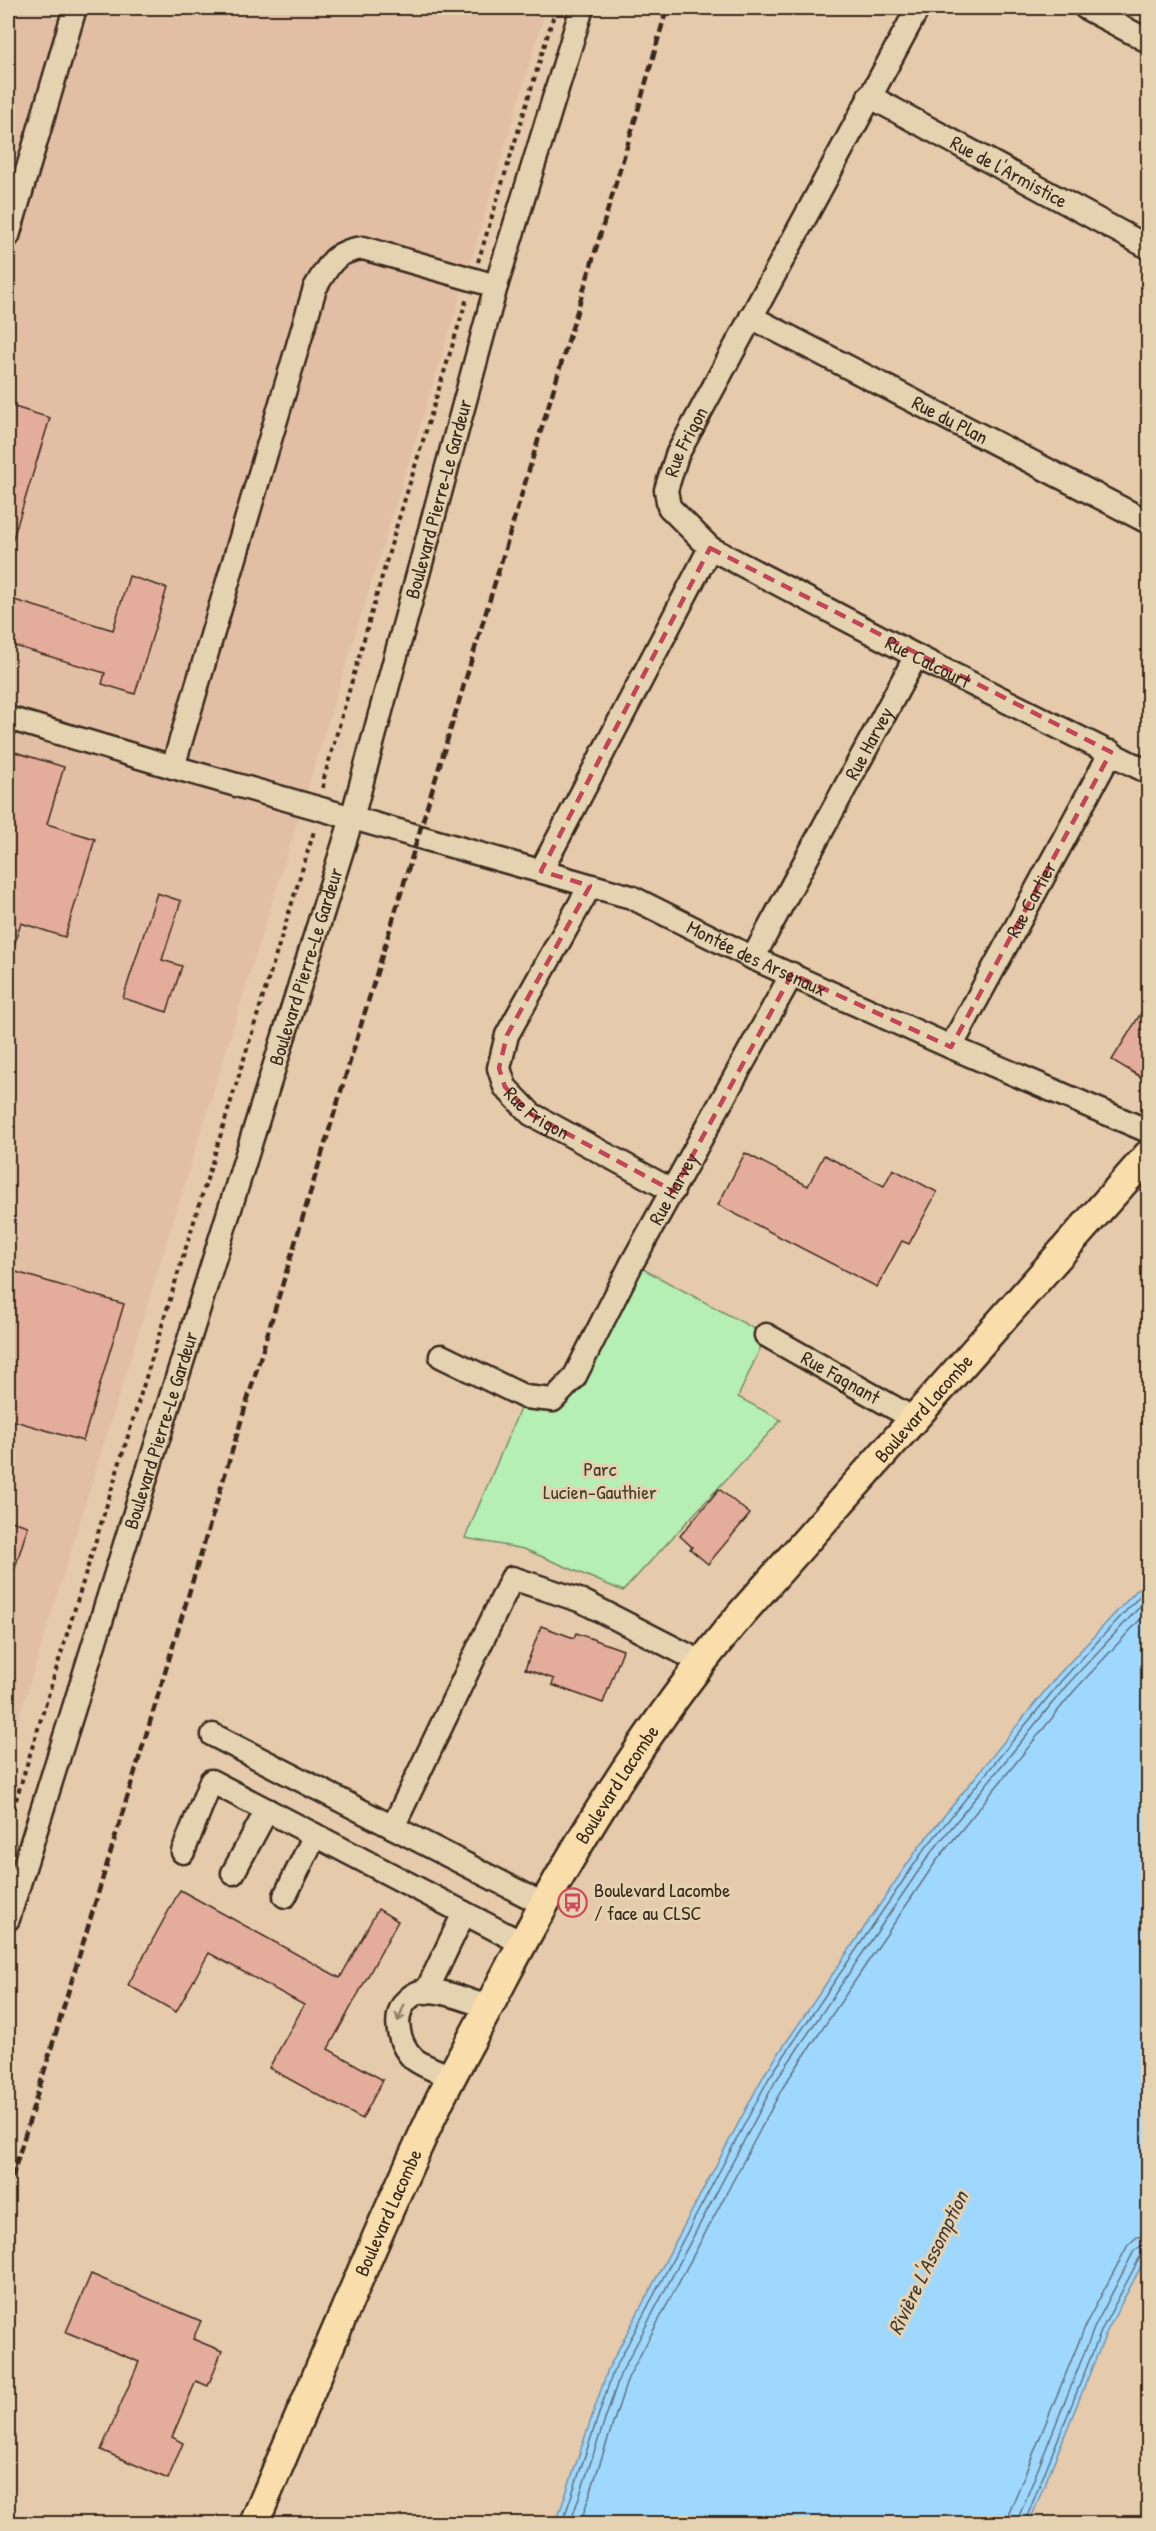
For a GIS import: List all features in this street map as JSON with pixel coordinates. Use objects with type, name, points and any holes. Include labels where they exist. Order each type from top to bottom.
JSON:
[{"type":"main road","name":"Boulevard Lacombe","points":[[254,2523],[335,2333],[452,2077],[543,1904],[635,1754],[701,1662],[742,1613],[1149,1155]]},
{"type":"street","points":[[8,236],[75,8]]},
{"type":"street","name":"Boulevard Pierre-Le Gardeur","points":[[8,1918],[352,818],[496,286],[582,8]]},
{"type":"street","name":"Rue Frigon","points":[[710,548],[669,507],[666,490],[677,455],[918,8]]},
{"type":"street","points":[[1086,8],[1149,41]]},
{"type":"street","name":"Rue de l'Armistice","points":[[869,96],[1149,247]]},
{"type":"street","points":[[173,768],[315,288],[330,263],[346,249],[363,248],[496,286]]},
{"type":"street","name":"Rue du Plan","points":[[751,317],[1149,522]]},
{"type":"street","points":[[542,871],[710,548]]},
{"type":"street","name":"Rue Calcourt","points":[[710,548],[916,656],[1149,772]]},
{"type":"street","name":"Rue Harvey","points":[[753,958],[916,656]]},
{"type":"street","name":"Montée des Arsenaux","points":[[8,718],[173,768],[631,897],[753,958],[951,1047],[1149,1131]]},
{"type":"street","name":"Rue Cartier","points":[[951,1047],[1111,752]]},
{"type":"street","name":"Rue Frigon","points":[[590,886],[507,1035],[498,1068],[505,1087],[531,1114],[674,1191]]},
{"type":"street","name":"Rue Harvey","points":[[441,1356],[525,1397],[553,1400],[574,1378],[632,1263],[674,1191],[792,974]]},
{"type":"street","name":"Rue Fagnant","points":[[766,1335],[914,1419]]},
{"type":"street","points":[[393,1827],[512,1578],[582,1601],[701,1662]]},
{"type":"street","points":[[213,1735],[543,1904]]},
{"type":"street","points":[[183,1852],[211,1780],[522,1943]]},
{"type":"street","points":[[232,1873],[267,1810]]},
{"type":"street","points":[[285,1896],[315,1835]]},
{"type":"street","points":[[426,1992],[464,1913]]},
{"type":"street","points":[[452,2077],[414,2059],[402,2042],[396,2025],[403,2005],[418,1992],[438,1991],[488,2007]]},
{"type":"path","points":[[8,1826],[320,809],[324,778],[396,528],[556,8]]},
{"type":"highlighted area","points":[[710,548],[1111,752],[951,1047],[792,974],[673,1191],[531,1114],[505,1087],[499,1068],[507,1035],[590,886],[541,871]]},
{"type":"shaded area","points":[[8,8],[546,8],[468,271],[8,1753]]},
{"type":"green space","name":"Parc Lucien-Gauthier","points":[[632,1263],[766,1335],[738,1397],[781,1420],[623,1591],[524,1549],[465,1538],[525,1397],[553,1400]]},
{"type":"water","name":"Rivière L'Assomption","points":[[1148,1578],[1148,2253],[1107,2331],[1029,2523],[556,2523],[608,2369],[764,2075],[919,1847],[1057,1676]]},
{"type":"building","points":[[8,405],[50,418],[11,545],[8,544]]},
{"type":"building","points":[[129,576],[167,588],[135,694],[102,684],[105,673],[8,644],[8,598],[113,630]]},
{"type":"building","points":[[15,752],[64,767],[47,824],[95,839],[65,937],[21,923],[11,956],[8,955],[8,778]]},
{"type":"building","points":[[157,893],[181,901],[162,960],[182,966],[167,1012],[123,998]]},
{"type":"building","points":[[1149,1000],[1149,1082],[1112,1060]]},
{"type":"building","points":[[745,1153],[808,1186],[824,1155],[884,1186],[893,1169],[937,1192],[909,1244],[902,1241],[877,1287],[718,1205]]},
{"type":"building","points":[[16,1272],[124,1304],[83,1441],[8,1419],[8,1299]]},
{"type":"building","points":[[719,1489],[750,1514],[708,1564],[690,1549],[692,1547],[680,1536]]},
{"type":"building","points":[[8,1520],[28,1526],[11,1581],[8,1580]]},
{"type":"building","points":[[541,1626],[574,1638],[576,1633],[623,1650],[603,1703],[552,1685],[554,1679],[525,1669]]},
{"type":"building","points":[[180,1890],[340,1978],[378,1909],[398,1921],[328,2049],[383,2080],[362,2119],[269,2068],[304,2005],[209,1953],[176,2012],[128,1985]]},
{"type":"building","points":[[91,2274],[201,2321],[193,2339],[222,2351],[208,2386],[196,2381],[172,2437],[183,2443],[168,2479],[101,2450],[139,2362],[66,2332]]},
{"type":"railway","points":[[8,2191],[667,8]]},
{"type":"place","name":"Boulevard Lacombe / face au CLSC","points":[[573,1902]]}]
